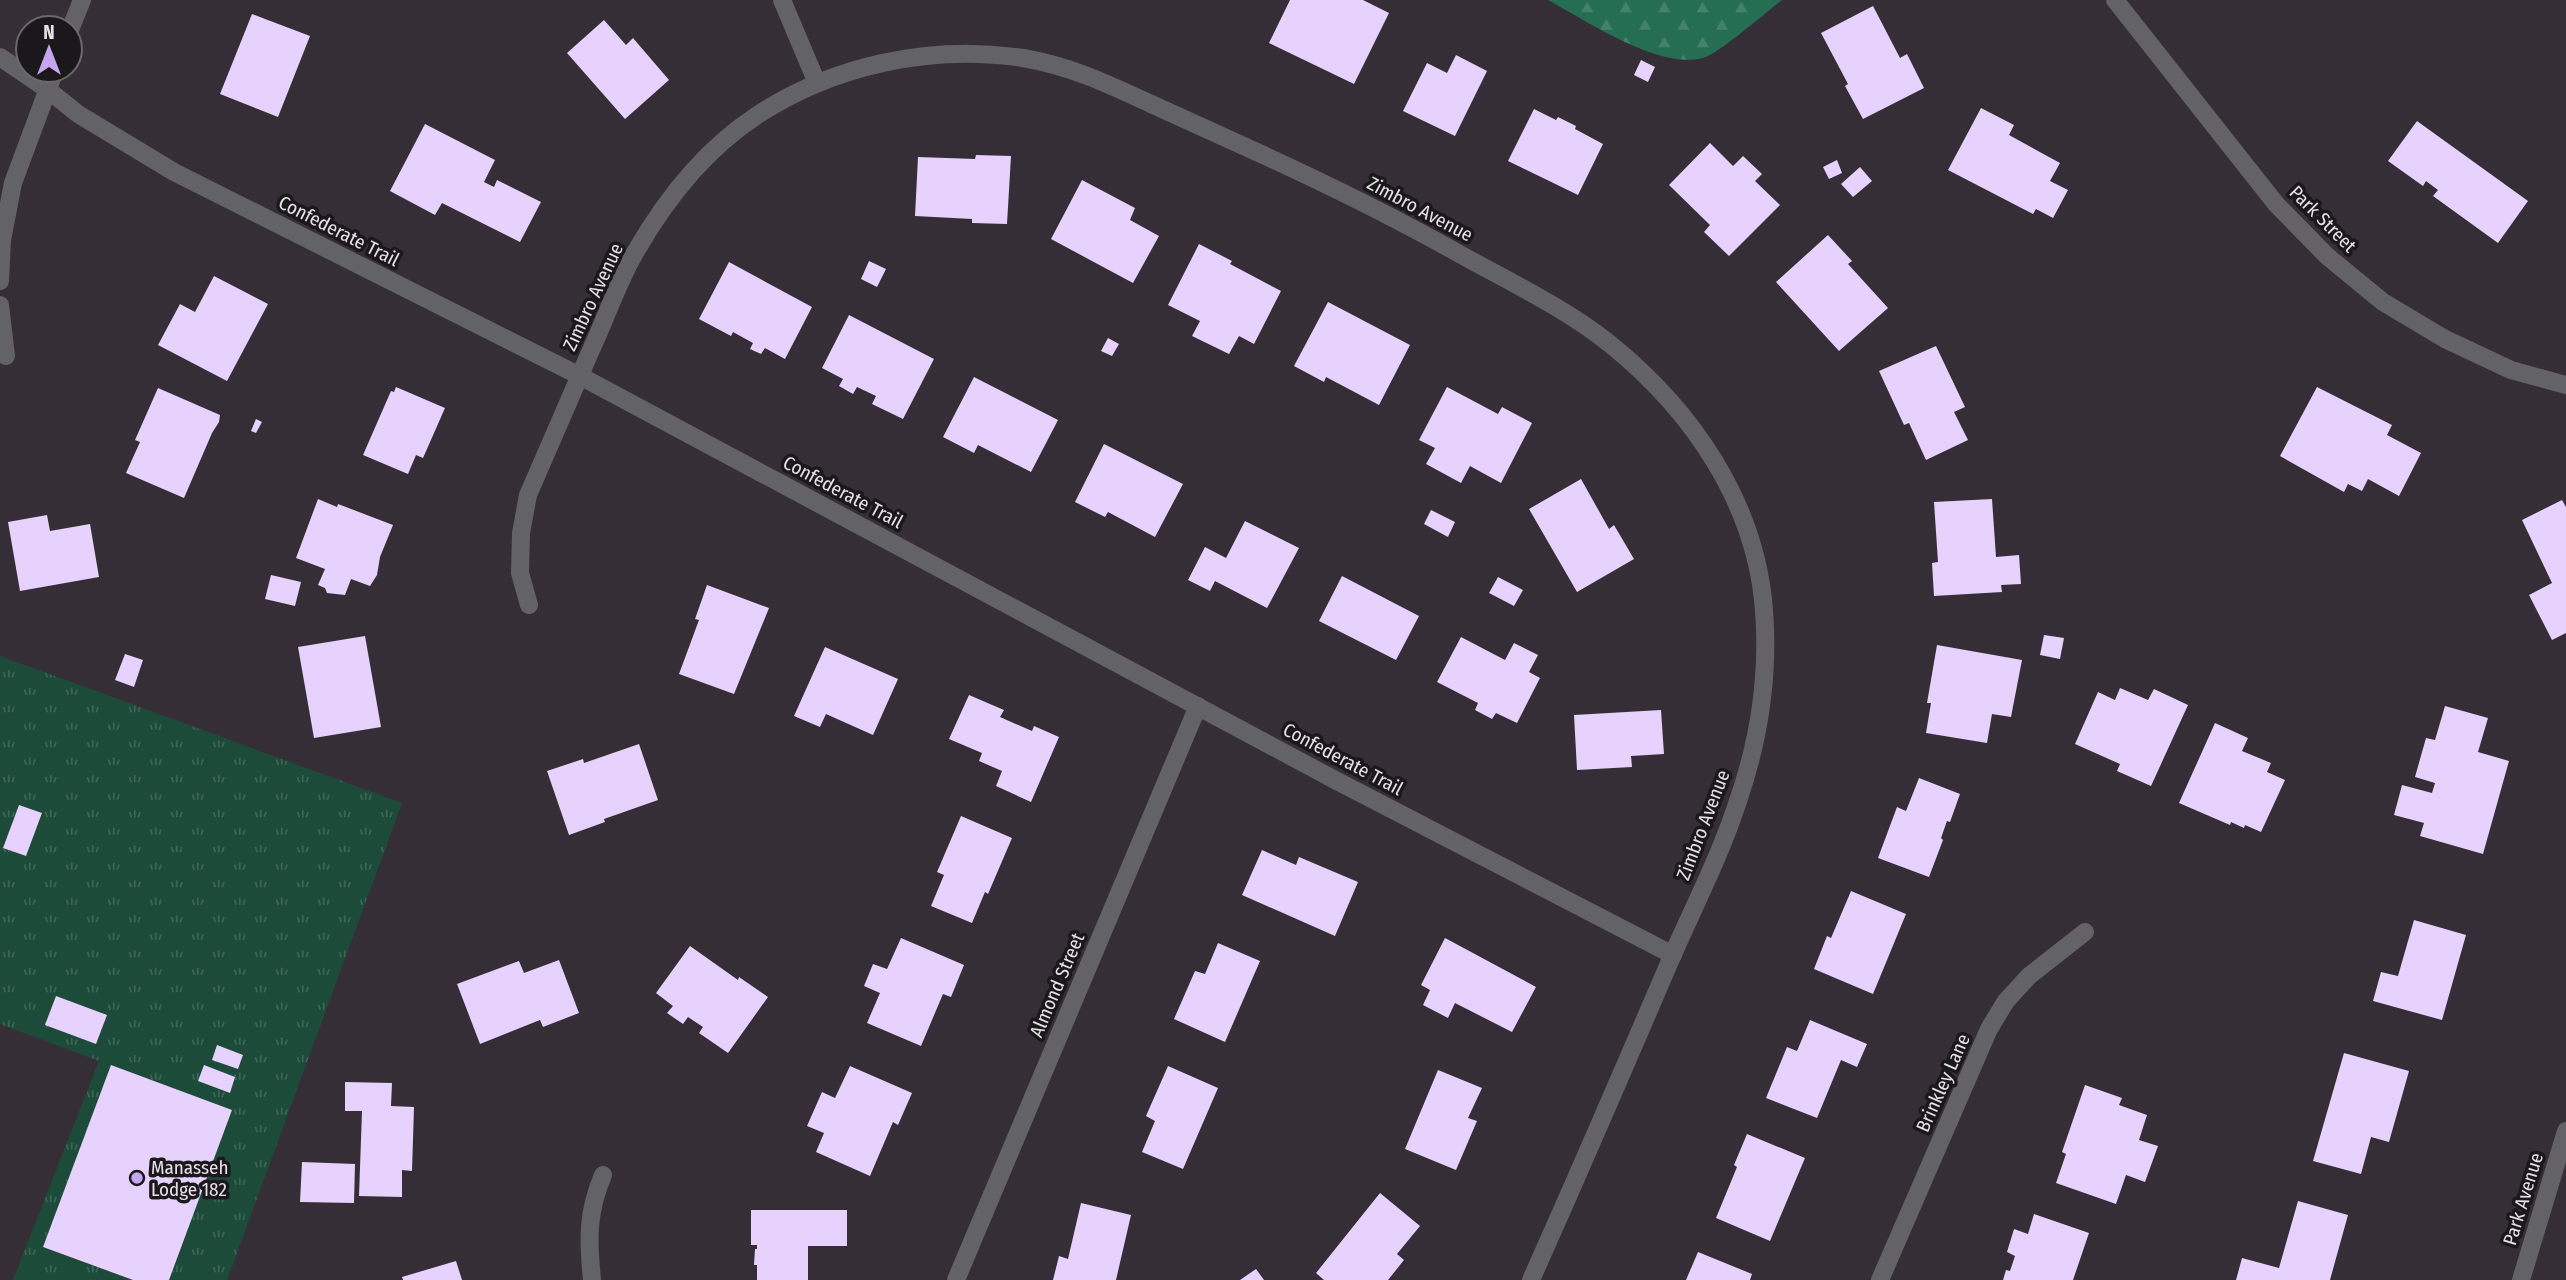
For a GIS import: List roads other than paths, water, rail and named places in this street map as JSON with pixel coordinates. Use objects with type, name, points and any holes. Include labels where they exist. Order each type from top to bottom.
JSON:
[{"type":"street","points":[[782,0],[817,83]]},
{"type":"street","name":"Park Street","points":[[2115,0],[2276,204],[2326,256],[2383,302],[2445,340],[2511,370],[2566,385]]},
{"type":"street","name":"Zimbro Avenue","points":[[529,605],[520,573],[521,533],[528,495],[634,254],[674,195],[722,142],[760,114],[817,83],[845,73],[902,59],[961,54],[1020,58],[1078,70],[1336,188],[1563,312],[1608,343],[1654,383],[1693,427],[1724,476],[1743,519],[1760,575],[1764,612],[1765,678],[1755,742],[1737,805],[1531,1280]]},
{"type":"street","name":"Confederate Trail","points":[[0,57],[78,114],[174,172],[580,376],[1672,955]]},
{"type":"street","points":[[0,281],[2,240],[13,183],[49,84]]},
{"type":"street","points":[[0,305],[6,356]]},
{"type":"street","name":"Almond Street","points":[[956,1280],[1198,706]]},
{"type":"street","name":"Brinkley Lane","points":[[1880,1280],[1989,1029],[2006,1001],[2029,976],[2085,932]]},
{"type":"street","name":"Park Avenue","points":[[2521,1280],[2566,1131]]},
{"type":"street","points":[[592,1280],[588,1236],[593,1200],[603,1175]]},
{"type":"place","name":"Manasseh Lodge 182","points":[[137,1178]]}]
